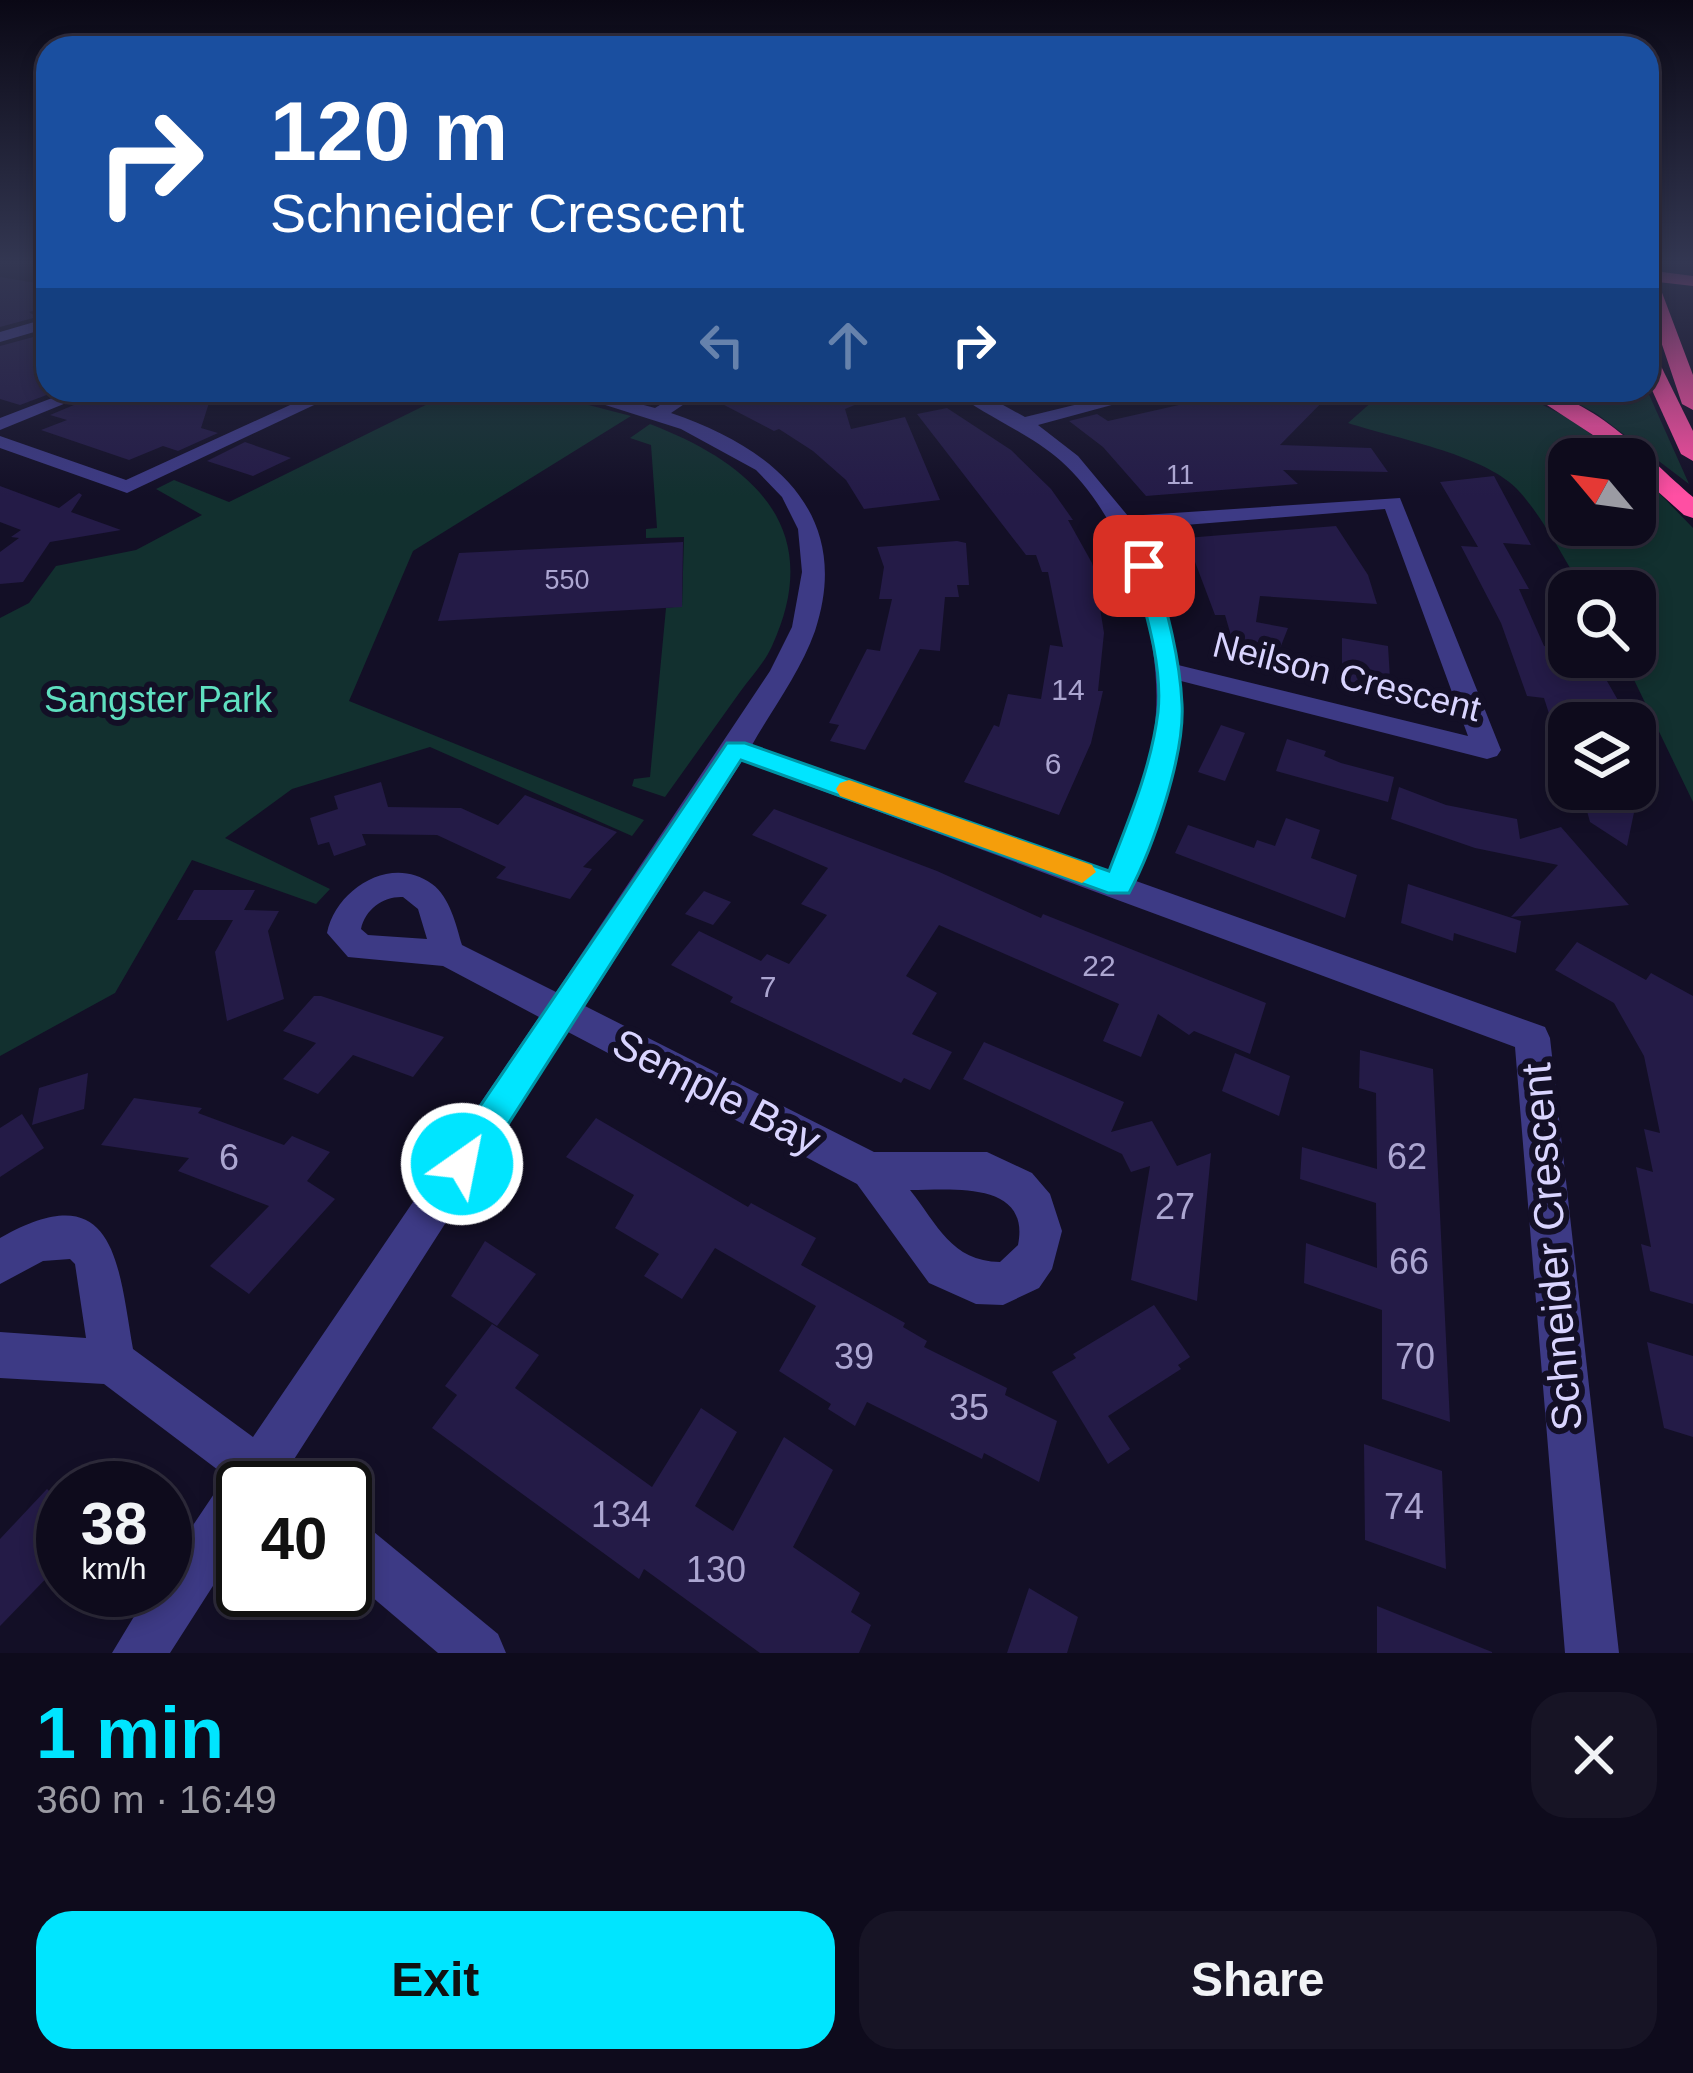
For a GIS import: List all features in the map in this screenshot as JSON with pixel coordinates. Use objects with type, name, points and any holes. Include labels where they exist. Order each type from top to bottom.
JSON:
[{"type":"highway","points":[[1671,341],[1693,404]]},
{"type":"highway","points":[[1659,383],[1693,454]]},
{"type":"highway","points":[[1554,402],[1604,432],[1693,510]]},
{"type":"street","points":[[0,424],[58,402]]},
{"type":"street","points":[[0,442],[128,487],[311,402]]},
{"type":"street","points":[[273,1461],[736,748],[798,642],[811,599],[814,551],[802,514],[756,460],[660,412],[618,402]]},
{"type":"street","points":[[660,412],[676,402]]},
{"type":"street","points":[[986,402],[1057,443],[1124,524],[1148,583],[1171,707],[1159,776],[1118,886]]},
{"type":"street","points":[[1026,422],[1108,402]]},
{"type":"street","name":"Neilson Crescent","points":[[1124,524],[1393,502],[1487,750],[1165,669]]},
{"type":"street","name":"Schneider Crescent","points":[[736,748],[1532,1038],[1592,1653]]},
{"type":"street","name":"Semple Bay","points":[[448,953],[871,1171]]},
{"type":"street","points":[[0,1263],[35,1242],[55,1237],[86,1242],[95,1253],[112,1362]]},
{"type":"street","points":[[0,1355],[112,1362],[230,1461]]},
{"type":"street","points":[[139,1653],[216,1544]]},
{"type":"street","points":[[372,1564],[479,1653]]},
{"type":"green space","name":"Sangster Park","points":[[432,402],[577,402],[631,416],[413,551],[349,701],[644,820],[632,836],[430,747],[292,789],[225,838],[330,889],[316,904],[192,860],[115,993],[0,1056],[0,618],[29,603],[56,566],[136,550],[202,515],[156,489],[174,480],[229,502]]},
{"type":"green space","points":[[1372,402],[1537,402],[1596,438],[1548,438],[1548,532],[1516,488],[1501,476],[1436,448],[1348,423]]},
{"type":"green space","points":[[1576,402],[1652,402],[1689,484],[1656,459],[1656,438],[1629,438]]},
{"type":"green space","points":[[650,424],[721,459],[749,481],[770,506],[785,535],[790,568],[787,605],[769,652],[665,797],[632,786],[634,779],[650,777],[666,608],[682,606],[684,537],[646,538],[646,529],[657,528],[651,445],[630,438]]},
{"type":"green space","points":[[1656,490],[1693,528],[1693,802],[1656,725],[1656,702],[1645,702],[1633,678],[1656,678],[1656,570],[1571,570],[1556,546],[1656,546]]},
{"type":"building","points":[[36,341],[36,399],[20,405],[0,399],[0,346]]},
{"type":"building","points":[[81,402],[209,402],[201,428],[218,433],[178,451],[163,446],[129,460],[41,430],[67,420],[50,415]]},
{"type":"building","points":[[718,402],[862,402],[845,409],[851,429],[905,417],[940,500],[864,509],[846,480],[813,451],[779,429],[774,431]]},
{"type":"building","points":[[1192,402],[1322,402],[1280,445],[1371,448],[1388,472],[1283,470],[1298,484],[1146,496],[1103,447],[1069,421],[1097,414],[1108,421]]},
{"type":"building","points":[[947,408],[1011,450],[1051,489],[1073,520],[1068,520],[1092,563],[1103,602],[1099,602],[1104,633],[1098,691],[1103,691],[1091,743],[1059,815],[964,782],[994,725],[999,727],[1008,694],[1041,699],[1050,645],[1063,647],[1048,572],[1042,572],[1036,555],[1026,555],[917,414]]},
{"type":"building","points":[[245,442],[291,458],[253,476],[207,461]]},
{"type":"building","points":[[1494,476],[1531,545],[1503,543],[1529,589],[1519,589],[1548,647],[1548,678],[1605,678],[1619,702],[1548,702],[1548,710],[1544,698],[1527,696],[1501,623],[1461,546],[1478,547],[1440,482]]},
{"type":"building","points":[[0,486],[59,508],[79,493],[71,512],[121,530],[50,542],[23,582],[0,584],[0,552],[19,538],[11,537],[21,530],[0,522]]},
{"type":"building","points":[[1336,526],[1368,575],[1377,604],[1260,596],[1256,622],[1288,628],[1277,656],[1236,653],[1225,615],[1215,615],[1186,538]]},
{"type":"building","points":[[683,542],[682,607],[438,621],[459,553]]},
{"type":"building","points":[[966,543],[969,585],[957,585],[959,597],[945,597],[940,651],[920,649],[865,750],[830,741],[839,725],[829,723],[867,649],[880,651],[892,599],[879,599],[884,567],[877,547]]},
{"type":"building","points":[[1342,638],[1388,646],[1391,695],[1342,686]]},
{"type":"building","points":[[1221,725],[1245,733],[1225,781],[1198,772]]},
{"type":"building","points":[[1287,739],[1326,751],[1324,756],[1341,763],[1394,777],[1388,802],[1276,771]]},
{"type":"building","points":[[381,782],[388,807],[461,808],[498,825],[525,795],[617,832],[583,867],[592,869],[570,899],[496,878],[506,867],[437,835],[362,834],[366,845],[334,856],[329,842],[318,845],[310,818],[338,809],[334,796]]},
{"type":"building","points":[[1399,787],[1446,805],[1517,819],[1520,839],[1561,827],[1629,905],[1511,917],[1558,865],[1475,848],[1391,819]]},
{"type":"building","points":[[774,809],[1266,1003],[1250,1054],[1194,1031],[1189,1035],[1158,1014],[1141,1057],[1103,1041],[1119,1004],[939,925],[906,976],[937,993],[912,1034],[952,1052],[930,1090],[904,1078],[901,1083],[730,1002],[733,997],[671,965],[699,931],[761,961],[767,954],[789,964],[827,915],[801,904],[828,868],[752,835]]},
{"type":"building","points":[[1587,810],[1635,810],[1627,846],[1590,822]]},
{"type":"building","points":[[1286,818],[1320,830],[1311,858],[1357,875],[1345,918],[1175,853],[1188,825],[1254,848],[1257,840],[1275,846]]},
{"type":"building","points":[[1408,884],[1521,921],[1516,953],[1454,933],[1453,941],[1401,923]]},
{"type":"building","points":[[194,890],[255,890],[244,910],[279,911],[268,931],[284,999],[227,1021],[215,952],[233,920],[177,920]]},
{"type":"building","points":[[704,891],[731,902],[713,925],[685,914]]},
{"type":"building","points":[[1577,942],[1646,980],[1651,973],[1693,996],[1693,1304],[1650,1291],[1641,1244],[1651,1247],[1636,1167],[1653,1172],[1644,1129],[1660,1133],[1644,1056],[1614,1003],[1555,970]]},
{"type":"building","points":[[314,996],[444,1037],[413,1077],[353,1055],[318,1094],[283,1079],[316,1043],[283,1031]]},
{"type":"building","points":[[984,1042],[1124,1102],[1111,1132],[1152,1121],[1177,1166],[1211,1153],[1197,1301],[1131,1280],[1150,1166],[1131,1172],[1122,1154],[963,1079]]},
{"type":"building","points":[[1360,1050],[1433,1069],[1450,1422],[1382,1399],[1382,1310],[1304,1283],[1306,1243],[1377,1268],[1376,1203],[1300,1179],[1302,1147],[1377,1169],[1376,1093],[1359,1088]]},
{"type":"building","points":[[1235,1053],[1290,1076],[1279,1116],[1222,1091]]},
{"type":"building","points":[[88,1073],[84,1109],[32,1125],[39,1088]]},
{"type":"building","points":[[134,1098],[202,1108],[198,1113],[284,1145],[292,1136],[330,1152],[307,1181],[335,1199],[249,1294],[210,1266],[269,1206],[178,1171],[189,1158],[101,1145]]},
{"type":"building","points":[[22,1114],[44,1148],[0,1177],[0,1128]]},
{"type":"building","points":[[596,1118],[748,1207],[751,1203],[816,1238],[801,1265],[905,1323],[903,1327],[927,1341],[924,1347],[1007,1388],[1005,1395],[1057,1421],[1039,1482],[867,1402],[855,1426],[828,1409],[831,1404],[779,1371],[816,1306],[715,1248],[682,1299],[644,1276],[659,1254],[615,1228],[634,1195],[566,1157]]},
{"type":"building","points":[[485,1241],[536,1274],[497,1326],[451,1296]]},
{"type":"building","points":[[1154,1305],[1190,1357],[1178,1365],[1181,1369],[1108,1416],[1130,1449],[1108,1464],[1052,1372]]},
{"type":"building","points":[[492,1324],[539,1355],[515,1388],[652,1487],[701,1408],[737,1432],[695,1506],[733,1531],[784,1437],[833,1470],[793,1547],[860,1593],[851,1612],[871,1625],[859,1653],[760,1653],[644,1569],[639,1579],[432,1428],[457,1395],[445,1386]]},
{"type":"building","points":[[1647,1342],[1693,1356],[1693,1437],[1664,1428]]},
{"type":"building","points":[[1364,1444],[1442,1471],[1446,1569],[1365,1540]]},
{"type":"building","points":[[36,1501],[36,1589],[0,1626],[0,1539]]},
{"type":"building","points":[[1029,1588],[1078,1617],[1067,1653],[1007,1653]]},
{"type":"building","points":[[1377,1606],[1492,1652],[1492,1653],[1377,1653]]},
{"type":"slow traffic","points":[[849,789],[1082,872]]},
{"type":"route","points":[[462,1164],[736,748],[1118,886],[1159,776],[1171,707],[1158,617],[1144,566]]}]
